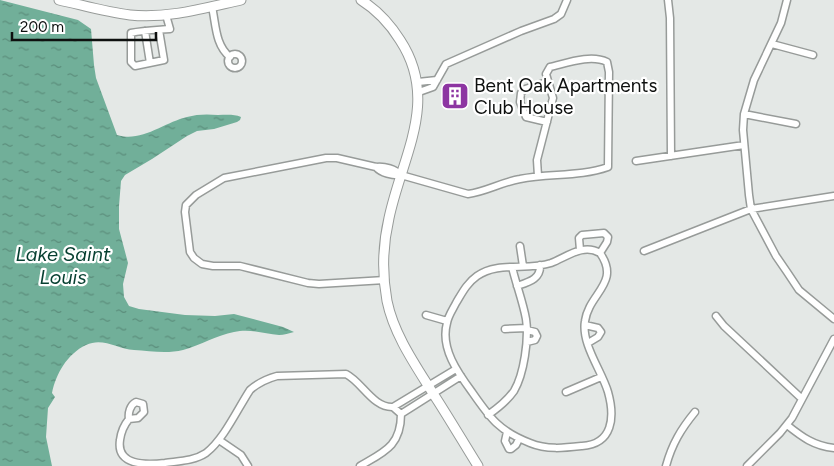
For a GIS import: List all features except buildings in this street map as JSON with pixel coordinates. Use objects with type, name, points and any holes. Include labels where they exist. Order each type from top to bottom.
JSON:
[{"type":"main road","points":[[59,0],[131,15],[166,15],[241,0]]},
{"type":"main road","points":[[361,0],[369,4],[384,18],[398,36],[406,49],[418,82],[418,115],[394,196],[385,237],[387,300],[397,331],[478,466]]},
{"type":"street","points":[[418,92],[433,87],[446,64],[554,19],[561,14],[567,0]]},
{"type":"street","points":[[668,0],[670,18],[671,156]]},
{"type":"street","points":[[787,0],[772,44],[754,80],[744,114],[744,145],[751,209],[776,256],[799,290],[834,320]]},
{"type":"street","points":[[212,7],[219,44],[230,57]]},
{"type":"street","points":[[159,30],[164,60],[135,66],[131,62],[131,33],[145,31],[170,29],[166,15]]},
{"type":"street","points":[[145,31],[150,63]]},
{"type":"street","points":[[772,44],[812,55]]},
{"type":"street","points":[[385,278],[363,278],[358,281],[319,284],[240,266],[202,264],[190,252],[185,212],[186,205],[196,195],[224,178],[326,158],[336,158],[390,169],[401,175],[468,194],[475,194],[501,184],[538,176],[596,171],[608,167],[609,72],[606,62],[600,58],[550,67],[546,74],[553,98],[537,160],[538,176]]},
{"type":"street","points":[[418,82],[437,80]]},
{"type":"street","points":[[547,82],[526,89],[521,93],[520,102],[526,117],[547,122]]},
{"type":"street","points":[[744,114],[796,124]]},
{"type":"street","points":[[636,161],[744,145]]},
{"type":"street","points":[[644,251],[751,209],[834,196]]},
{"type":"street","points":[[580,250],[579,238],[604,233],[608,236],[607,242],[600,253]]},
{"type":"street","points":[[520,246],[523,266]]},
{"type":"street","points":[[589,249],[600,253],[606,261],[608,271],[606,281],[589,307],[584,321],[588,343],[608,392],[611,408],[610,426],[604,439],[592,446],[552,448],[536,446],[502,430],[488,415],[456,369],[447,344],[447,321],[463,290],[477,276],[494,269],[523,266],[550,263],[580,250],[589,249]]},
{"type":"street","points":[[517,286],[537,277],[540,265]]},
{"type":"street","points":[[488,415],[504,403],[514,390],[520,377],[527,342],[526,319],[512,266]]},
{"type":"street","points":[[426,315],[447,321]]},
{"type":"street","points":[[716,316],[724,326],[801,398]]},
{"type":"street","points":[[585,326],[598,328],[601,332],[595,340],[588,343]]},
{"type":"street","points":[[505,329],[527,329],[535,332],[537,336],[535,340],[527,342]]},
{"type":"street","points":[[747,466],[792,418],[834,339]]},
{"type":"street","points":[[401,414],[456,369]]},
{"type":"street","points":[[129,419],[120,434],[119,444],[122,454],[127,461],[144,465],[193,463],[219,440],[250,390],[257,383],[277,376],[346,374],[353,377],[380,404],[394,407],[401,414],[401,425],[398,436],[393,444],[360,466]]},
{"type":"street","points":[[394,407],[461,376]]},
{"type":"street","points":[[566,392],[601,377]]},
{"type":"street","points":[[666,466],[673,442],[681,428],[695,412]]},
{"type":"street","points":[[786,425],[820,447],[834,448]]},
{"type":"street","points":[[507,432],[505,441],[509,449],[519,439]]},
{"type":"street","points":[[219,440],[241,455],[248,466]]},
{"type":"water","name":"Lake Saint Louis","points":[[0,0],[78,20],[91,29],[96,78],[117,135],[126,137],[144,134],[195,115],[236,115],[241,117],[237,122],[214,129],[197,131],[187,136],[125,175],[121,181],[119,229],[128,263],[123,284],[124,297],[129,306],[185,315],[215,316],[234,314],[283,327],[294,332],[279,335],[240,331],[221,335],[196,346],[171,352],[134,350],[98,342],[86,345],[73,354],[63,365],[52,393],[55,397],[48,408],[46,437],[52,466],[0,466]]},
{"type":"place","name":"Bent Oak Apartments Club House","points":[[455,96]]}]
